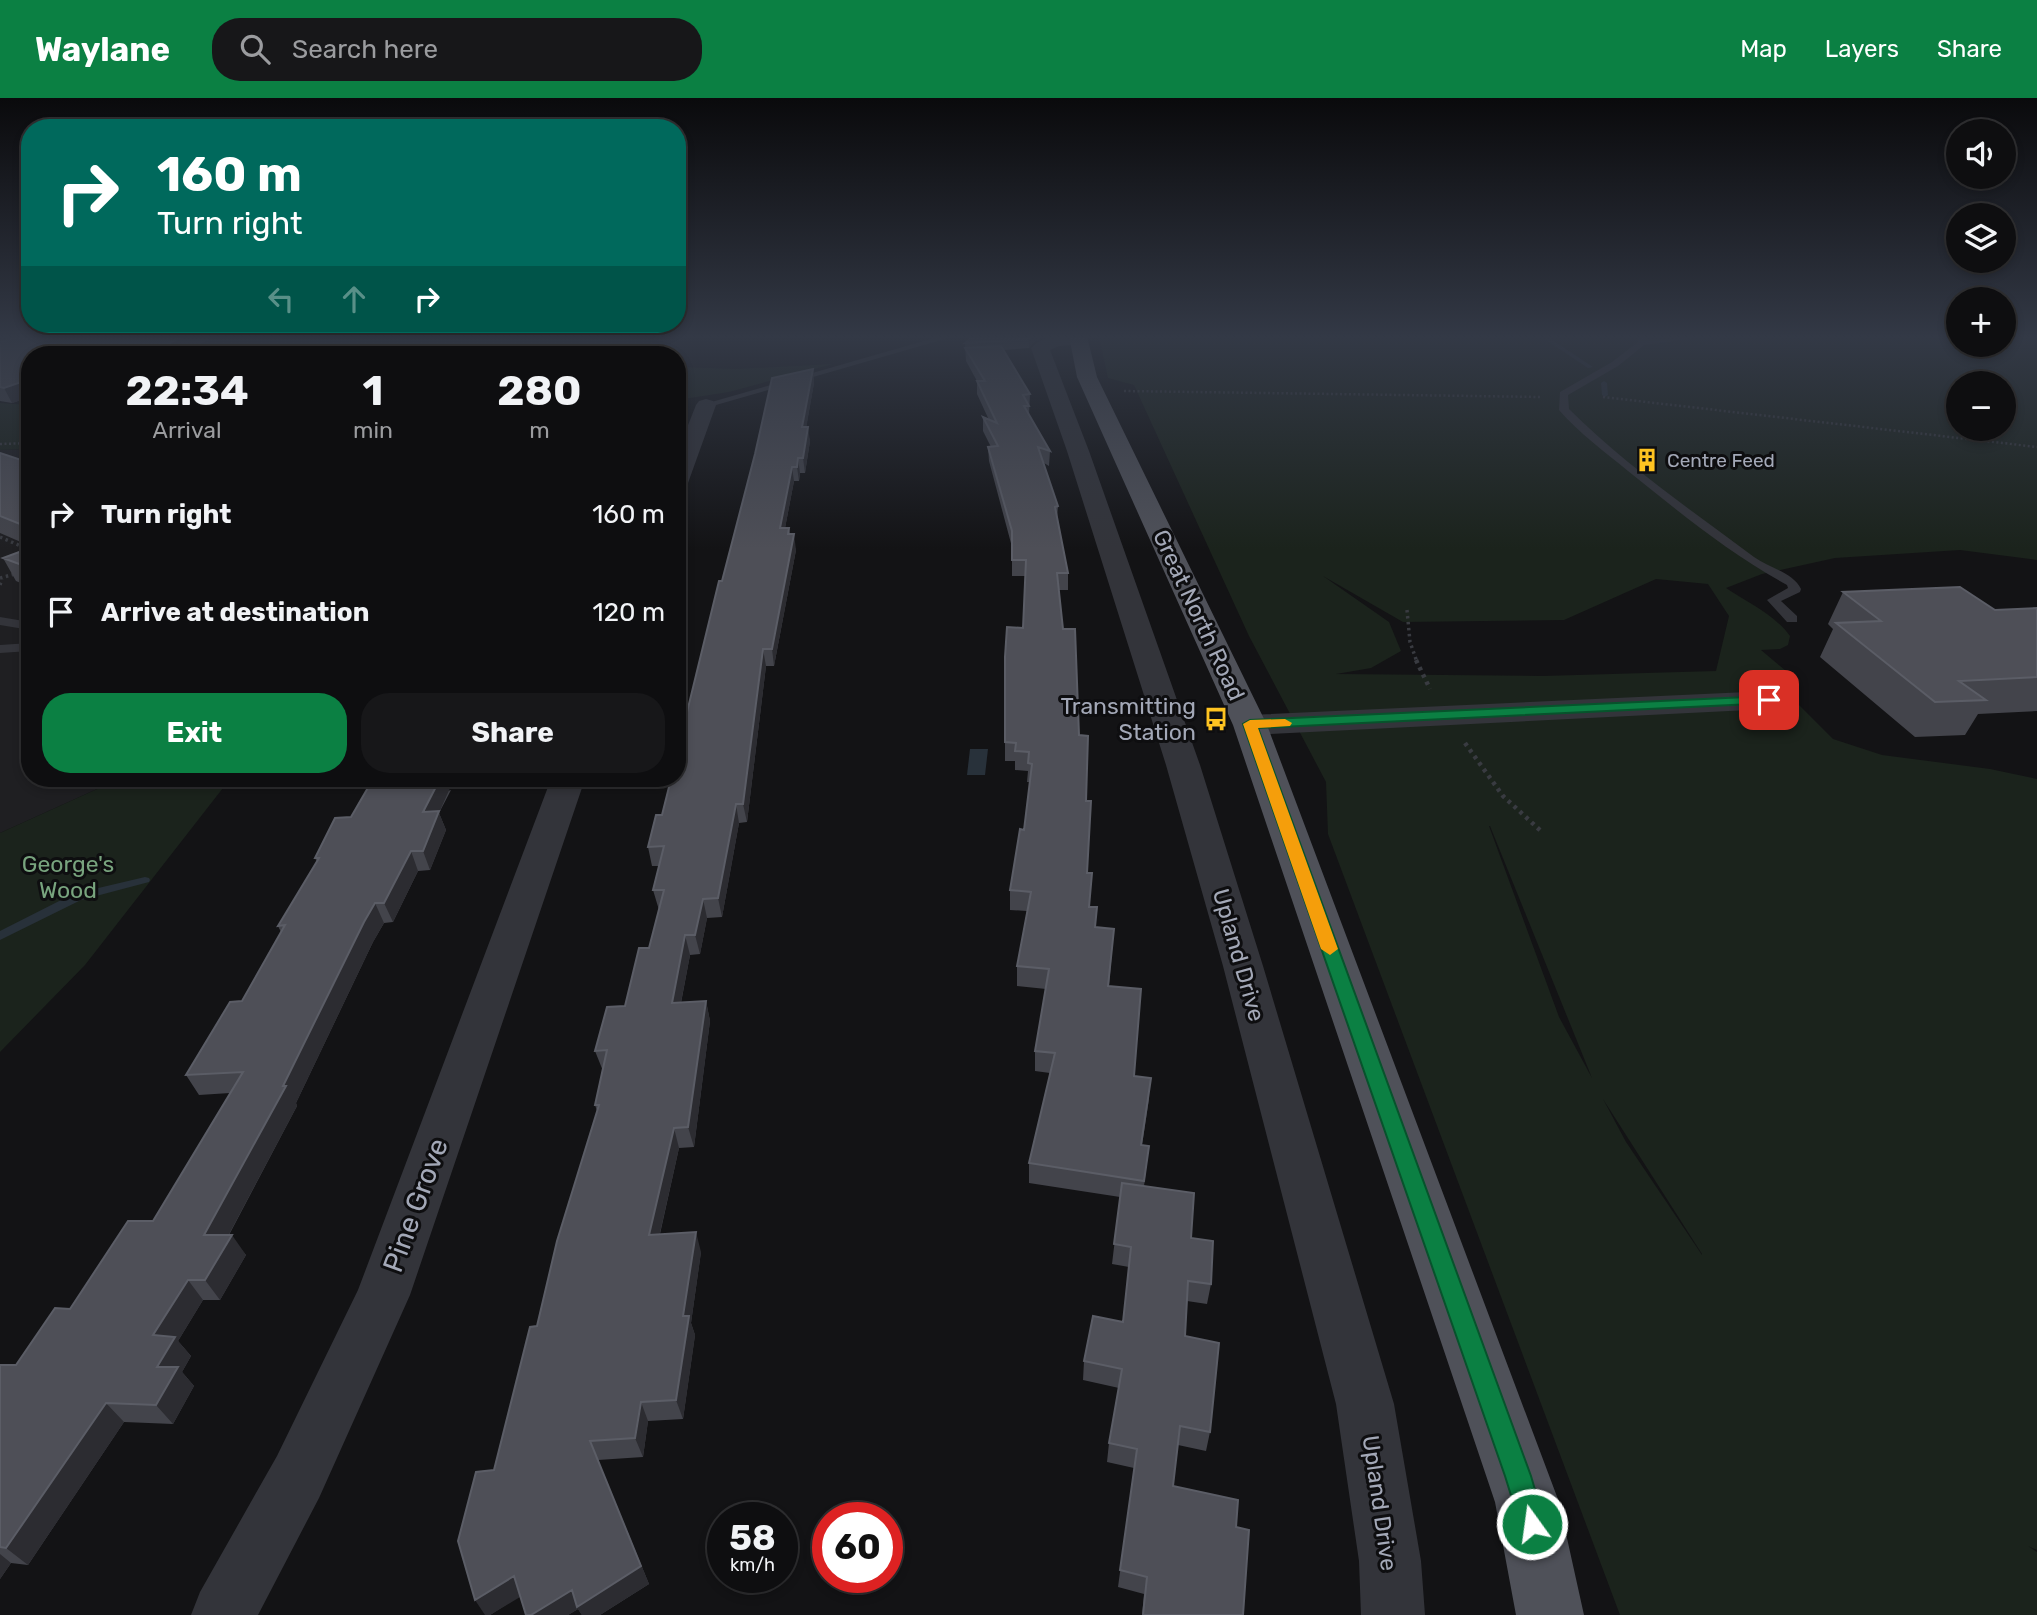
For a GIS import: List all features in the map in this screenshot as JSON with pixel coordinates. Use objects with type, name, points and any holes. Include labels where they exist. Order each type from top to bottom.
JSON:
[{"type":"main road","name":"Great North Road","points":[[1101,407],[1250,724],[1527,1502],[1550,1615]]},
{"type":"street","points":[[686,459],[705,407]]},
{"type":"street","name":"Upland Drive","points":[[1062,407],[1183,765],[1243,966],[1362,1391],[1390,1561],[1393,1615]]},
{"type":"street","points":[[1250,724],[1769,700]]},
{"type":"street","name":"Pine Grove","points":[[223,1615],[298,1477],[383,1295],[565,787]]},
{"type":"lane","points":[[1564,407],[1584,430],[1651,485],[1754,562],[1792,583],[1795,589],[1773,600],[1792,619]]},
{"type":"lane","points":[[0,621],[21,624]]},
{"type":"lane","points":[[0,649],[21,648]]},
{"type":"path","points":[[0,444],[21,443]]},
{"type":"path","points":[[0,537],[21,546]]},
{"type":"path","points":[[0,585],[1,578],[21,572]]},
{"type":"path","points":[[1406,610],[1406,630],[1416,666],[1446,715],[1503,796],[1542,832]]},
{"type":"shaded area","points":[[21,449],[21,787],[102,787],[0,833],[0,450]]},
{"type":"shaded area","points":[[970,749],[988,749],[985,775],[967,775]]},
{"type":"green space","points":[[0,407],[21,407],[21,449],[0,450]]},
{"type":"green space","points":[[1144,407],[1946,407],[1946,441],[2016,441],[2016,407],[2037,407],[2037,560],[1960,550],[1835,558],[1762,574],[1726,588],[1769,615],[1790,636],[1788,645],[1780,649],[1761,650],[1786,671],[1790,679],[1784,690],[1833,739],[1882,755],[1990,769],[2037,779],[2037,1550],[2028,1546],[2037,1552],[2037,1615],[1620,1615],[1328,834],[1326,782],[1249,636]],"holes":[[[1323,576],[1403,622],[1564,620],[1656,579],[1708,584],[1729,616],[1716,671],[1542,676],[1336,674],[1371,668],[1401,651],[1389,622]],[[1490,826],[1592,1078],[1559,1017]],[[1603,1099],[1702,1254],[1626,1142]]]},
{"type":"green space","name":"George's Wood","points":[[102,787],[224,787],[85,965],[0,1052],[0,833]]},
{"type":"building","points":[[766,407],[806,407],[802,427],[808,427],[803,458],[798,458],[797,467],[792,467],[780,528],[789,528],[788,534],[794,534],[772,649],[763,649],[743,804],[736,804],[718,898],[703,899],[695,935],[685,935],[672,1003],[706,1001],[688,1127],[674,1128],[649,1235],[696,1232],[683,1316],[689,1316],[676,1400],[641,1402],[635,1438],[590,1441],[641,1566],[577,1607],[572,1590],[531,1615],[526,1615],[514,1576],[475,1600],[458,1541],[476,1472],[494,1470],[530,1327],[537,1326],[557,1241],[599,1105],[595,1105],[607,1050],[595,1051],[607,1007],[625,1006],[639,948],[649,948],[664,890],[653,890],[664,846],[648,847],[656,815],[662,815],[669,787],[686,787],[686,716],[719,581],[722,581]]},
{"type":"building","points":[[989,407],[1024,407],[1050,451],[1038,447],[1058,506],[1055,507],[1068,573],[1057,573],[1063,629],[1075,629],[1079,735],[1088,736],[1086,801],[1091,801],[1087,873],[1092,873],[1089,907],[1097,907],[1095,927],[1114,929],[1108,986],[1141,989],[1134,1076],[1151,1078],[1141,1145],[1149,1146],[1144,1181],[1029,1163],[1055,1053],[1035,1051],[1049,969],[1017,966],[1031,892],[1010,890],[1020,829],[1024,830],[1032,764],[1028,763],[1029,752],[1015,751],[1016,743],[1005,742],[1007,627],[1023,628],[1026,560],[1012,560],[1012,531],[988,447],[998,446],[983,417],[997,423]]},
{"type":"building","points":[[0,453],[21,460],[21,524],[0,516]]},
{"type":"building","points":[[21,551],[21,565],[3,558]]},
{"type":"building","points":[[1960,587],[1995,610],[2037,608],[2037,677],[1959,681],[1986,700],[1935,702],[1836,623],[1881,621],[1843,592]]},
{"type":"building","points":[[368,787],[436,787],[423,812],[439,811],[423,851],[411,851],[384,903],[375,903],[364,922],[283,1086],[286,1086],[204,1235],[232,1235],[205,1280],[188,1280],[153,1335],[175,1337],[157,1367],[178,1367],[156,1405],[106,1403],[6,1548],[0,1547],[0,1365],[16,1365],[55,1308],[70,1309],[128,1221],[153,1221],[243,1072],[186,1075],[230,1002],[242,1001],[285,925],[278,926],[319,858],[315,858],[335,818],[351,817]]},
{"type":"building","points":[[1122,1183],[1194,1193],[1191,1238],[1213,1241],[1211,1284],[1188,1281],[1185,1336],[1219,1343],[1210,1432],[1180,1426],[1173,1486],[1238,1500],[1236,1527],[1249,1530],[1243,1615],[1143,1615],[1147,1577],[1120,1570],[1137,1449],[1109,1443],[1122,1369],[1084,1361],[1093,1316],[1123,1322],[1131,1247],[1114,1244]]},
{"type":"waterway","points":[[0,936],[77,897],[145,880]]},
{"type":"slow traffic","points":[[1285,723],[1250,724],[1330,949]]},
{"type":"place","name":"Centre Feed","points":[[1647,460]]},
{"type":"place","name":"Transmitting Station","points":[[1216,719]]},
{"type":"route","points":[[1532,1524],[1518,1476],[1250,724],[1769,700]]}]
